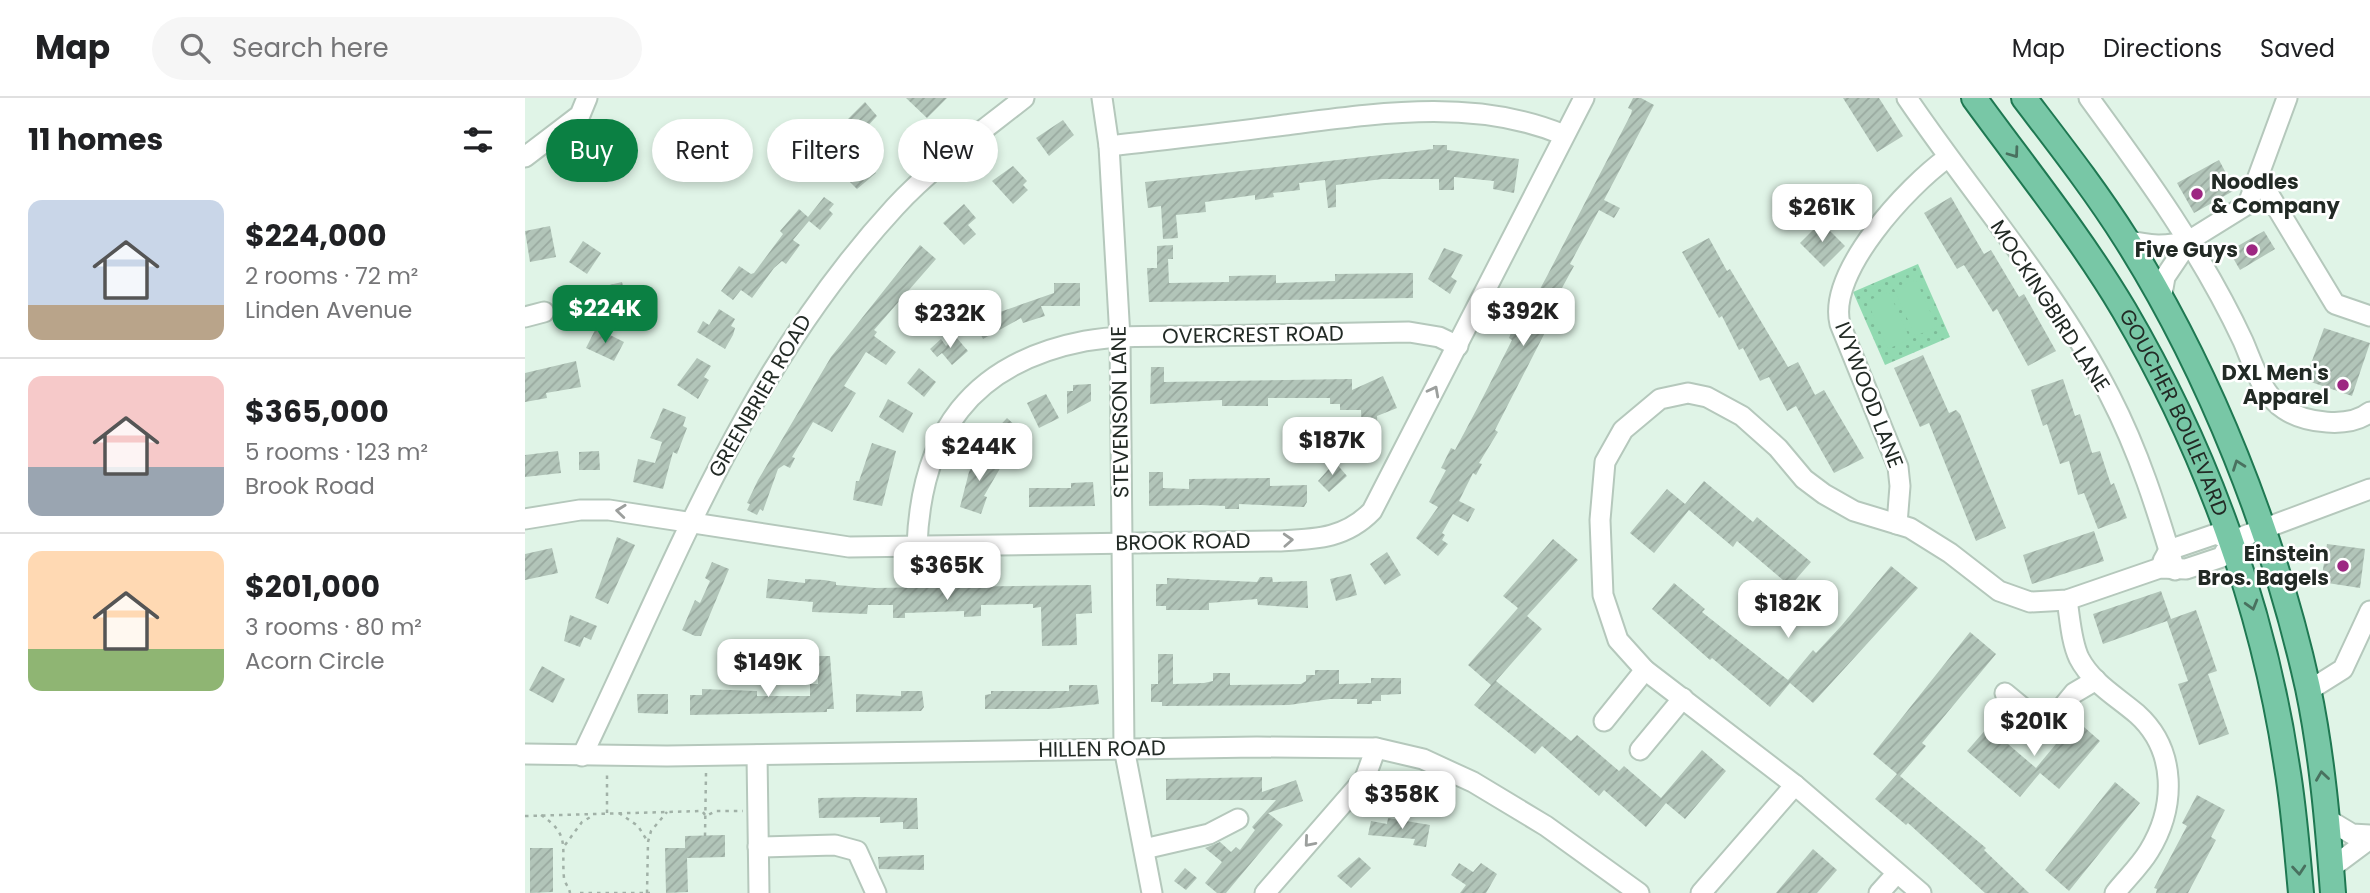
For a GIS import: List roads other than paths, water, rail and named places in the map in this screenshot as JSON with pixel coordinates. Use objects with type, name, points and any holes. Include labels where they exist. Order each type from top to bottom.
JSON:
[{"type":"main road","name":"GOUCHER BOULEVARD","points":[[1974,98],[2124,309],[2180,417],[2231,541],[2254,612],[2281,730],[2301,893]]},
{"type":"main road","name":"GOUCHER BOULEVARD","points":[[2024,98],[2126,240],[2161,300],[2224,429],[2292,623],[2308,691],[2327,819],[2333,893]]},
{"type":"street","points":[[525,157],[580,115],[587,98]]},
{"type":"street","name":"GREENBRIER ROAD","points":[[582,757],[642,631],[688,523],[727,449],[810,310],[896,207],[944,160],[1024,98]]},
{"type":"street","name":"STEVENSON LANE","points":[[1102,98],[1109,146],[1120,338],[1124,748],[1152,893]]},
{"type":"street","name":"BROOK ROAD","points":[[525,519],[580,510],[610,510],[811,544],[917,546],[1323,538],[1353,527],[1372,511],[1584,98]]},
{"type":"street","name":"MOCKINGBIRD LANE","points":[[1907,98],[1947,158],[2017,249],[2110,395],[2144,470],[2169,550]]},
{"type":"street","points":[[2089,98],[2190,240],[2230,313],[2263,387],[2282,408],[2303,418],[2339,422],[2370,412]]},
{"type":"street","points":[[2126,240],[2153,246],[2170,246],[2190,240],[2248,204],[2287,98]]},
{"type":"street","points":[[1109,146],[1436,108],[1496,110],[1538,122],[1564,135]]},
{"type":"street","name":"IVYWOOD LANE","points":[[1897,524],[1900,486],[1898,467],[1840,324],[1838,303],[1846,279],[1886,216],[1911,185],[1947,158]]},
{"type":"street","points":[[2259,178],[2335,304],[2370,316]]},
{"type":"street","points":[[2161,300],[2165,277],[2190,240]]},
{"type":"street","name":"OVERCREST ROAD","points":[[917,546],[922,493],[940,437],[974,394],[1008,370],[1058,348],[1120,338],[1409,332],[1439,337],[1458,346]]},
{"type":"street","points":[[1921,893],[1795,785],[1645,670],[1627,653],[1609,619],[1601,566],[1600,490],[1610,449],[1640,413],[1660,399],[1688,393],[1707,397],[1742,416],[1778,448],[1804,479],[1824,494],[1854,511],[1897,524],[1950,553],[2010,597],[2030,602],[2067,600],[2167,569],[2222,557],[2231,541],[2370,489]]},
{"type":"street","points":[[2167,569],[2169,550],[2216,534],[2231,541]]},
{"type":"street","points":[[2067,600],[2079,657],[2096,680],[2144,721],[2164,755],[2168,775],[2170,792],[2163,822],[2149,852],[2115,893]]},
{"type":"street","points":[[2308,691],[2343,669],[2370,611]]},
{"type":"street","points":[[1604,721],[1645,670]]},
{"type":"street","points":[[2005,693],[2046,727],[2074,693],[2096,680]]},
{"type":"street","points":[[1640,750],[1683,698]]},
{"type":"street","name":"HILLEN ROAD","points":[[525,754],[582,757],[1124,748],[1376,748],[1423,759],[1473,782],[1546,825],[1639,893]]},
{"type":"street","points":[[1265,893],[1365,778],[1376,748]]},
{"type":"street","points":[[757,755],[759,893]]},
{"type":"street","points":[[1701,893],[1795,785]]},
{"type":"street","points":[[1144,849],[1209,834],[1238,819]]},
{"type":"street","points":[[2327,819],[2352,834],[2370,837]]},
{"type":"street","points":[[2331,868],[2370,837]]},
{"type":"street","points":[[758,847],[835,845],[857,851],[876,893]]},
{"type":"street","points":[[1879,893],[1897,873]]},
{"type":"place","name":"Noodles & Company","points":[[2197,194]]},
{"type":"place","name":"Five Guys","points":[[2252,250]]},
{"type":"place","name":"DXL Men's Apparel","points":[[2343,385]]},
{"type":"place","name":"Einstein Bros. Bagels","points":[[2343,566]]}]
